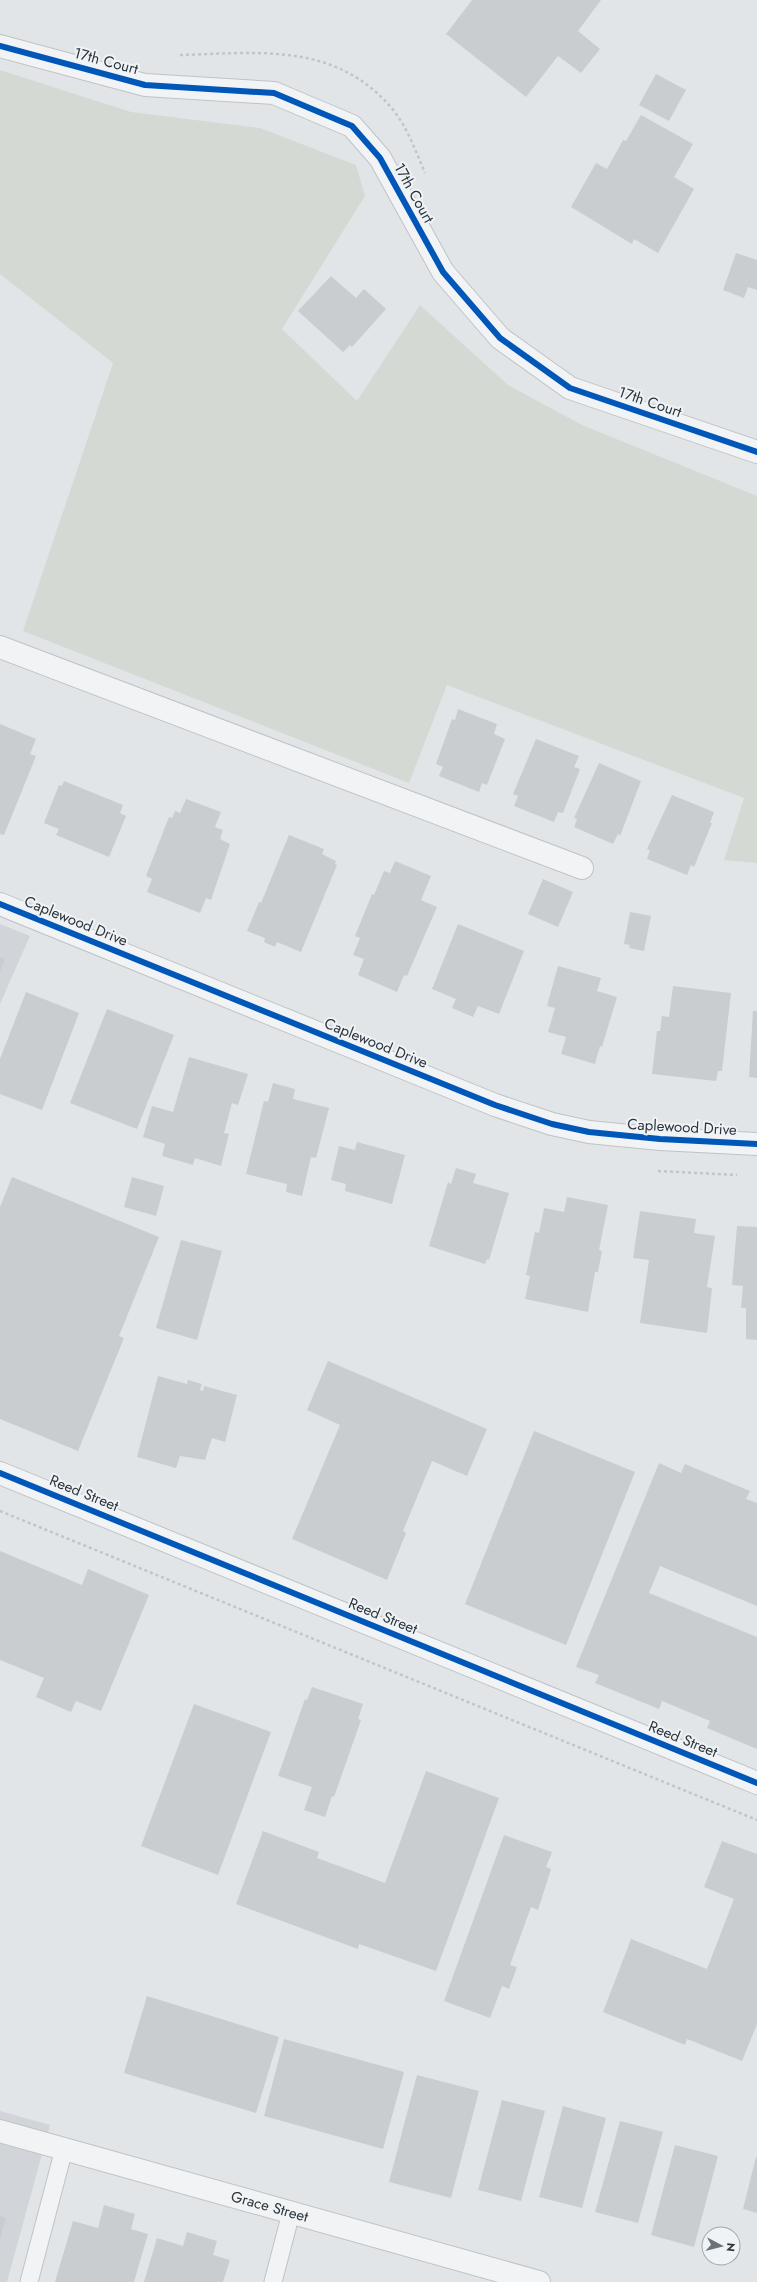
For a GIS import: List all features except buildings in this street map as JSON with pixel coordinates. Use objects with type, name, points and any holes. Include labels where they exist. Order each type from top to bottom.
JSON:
[{"type":"street","name":"17th Court","points":[[0,46],[145,85],[274,92],[352,126],[380,158],[443,272],[500,338],[570,388],[757,452]]},
{"type":"street","points":[[0,648],[582,868]]},
{"type":"street","name":"Caplewood Drive","points":[[0,904],[495,1105],[552,1124],[616,1136],[757,1144]]},
{"type":"street","name":"Reed Street","points":[[0,1473],[757,1783]]},
{"type":"street","name":"Grace Street","points":[[0,2131],[539,2282]]},
{"type":"lane","points":[[29,2282],[64,2149]]},
{"type":"lane","points":[[273,2282],[291,2213]]},
{"type":"path","points":[[0,1511],[757,1820]]},
{"type":"shaded area","points":[[0,70],[131,112],[260,128],[356,165],[365,196],[282,329],[357,401],[420,305],[508,385],[582,425],[757,496],[757,863],[724,860],[744,798],[447,685],[409,783],[23,631],[113,363],[0,274]]},
{"type":"shaded area","points":[[0,924],[30,936],[0,1004]]},
{"type":"shaded area","points":[[0,2111],[50,2125],[7,2282],[0,2282]]},
{"type":"cycle path","points":[[0,46],[145,85],[274,93],[352,126],[380,158],[443,272],[500,338],[570,388],[757,452]]},
{"type":"cycle path","points":[[0,904],[495,1105],[552,1124],[589,1132],[660,1139],[757,1144]]},
{"type":"cycle path","points":[[0,1473],[757,1783]]}]
